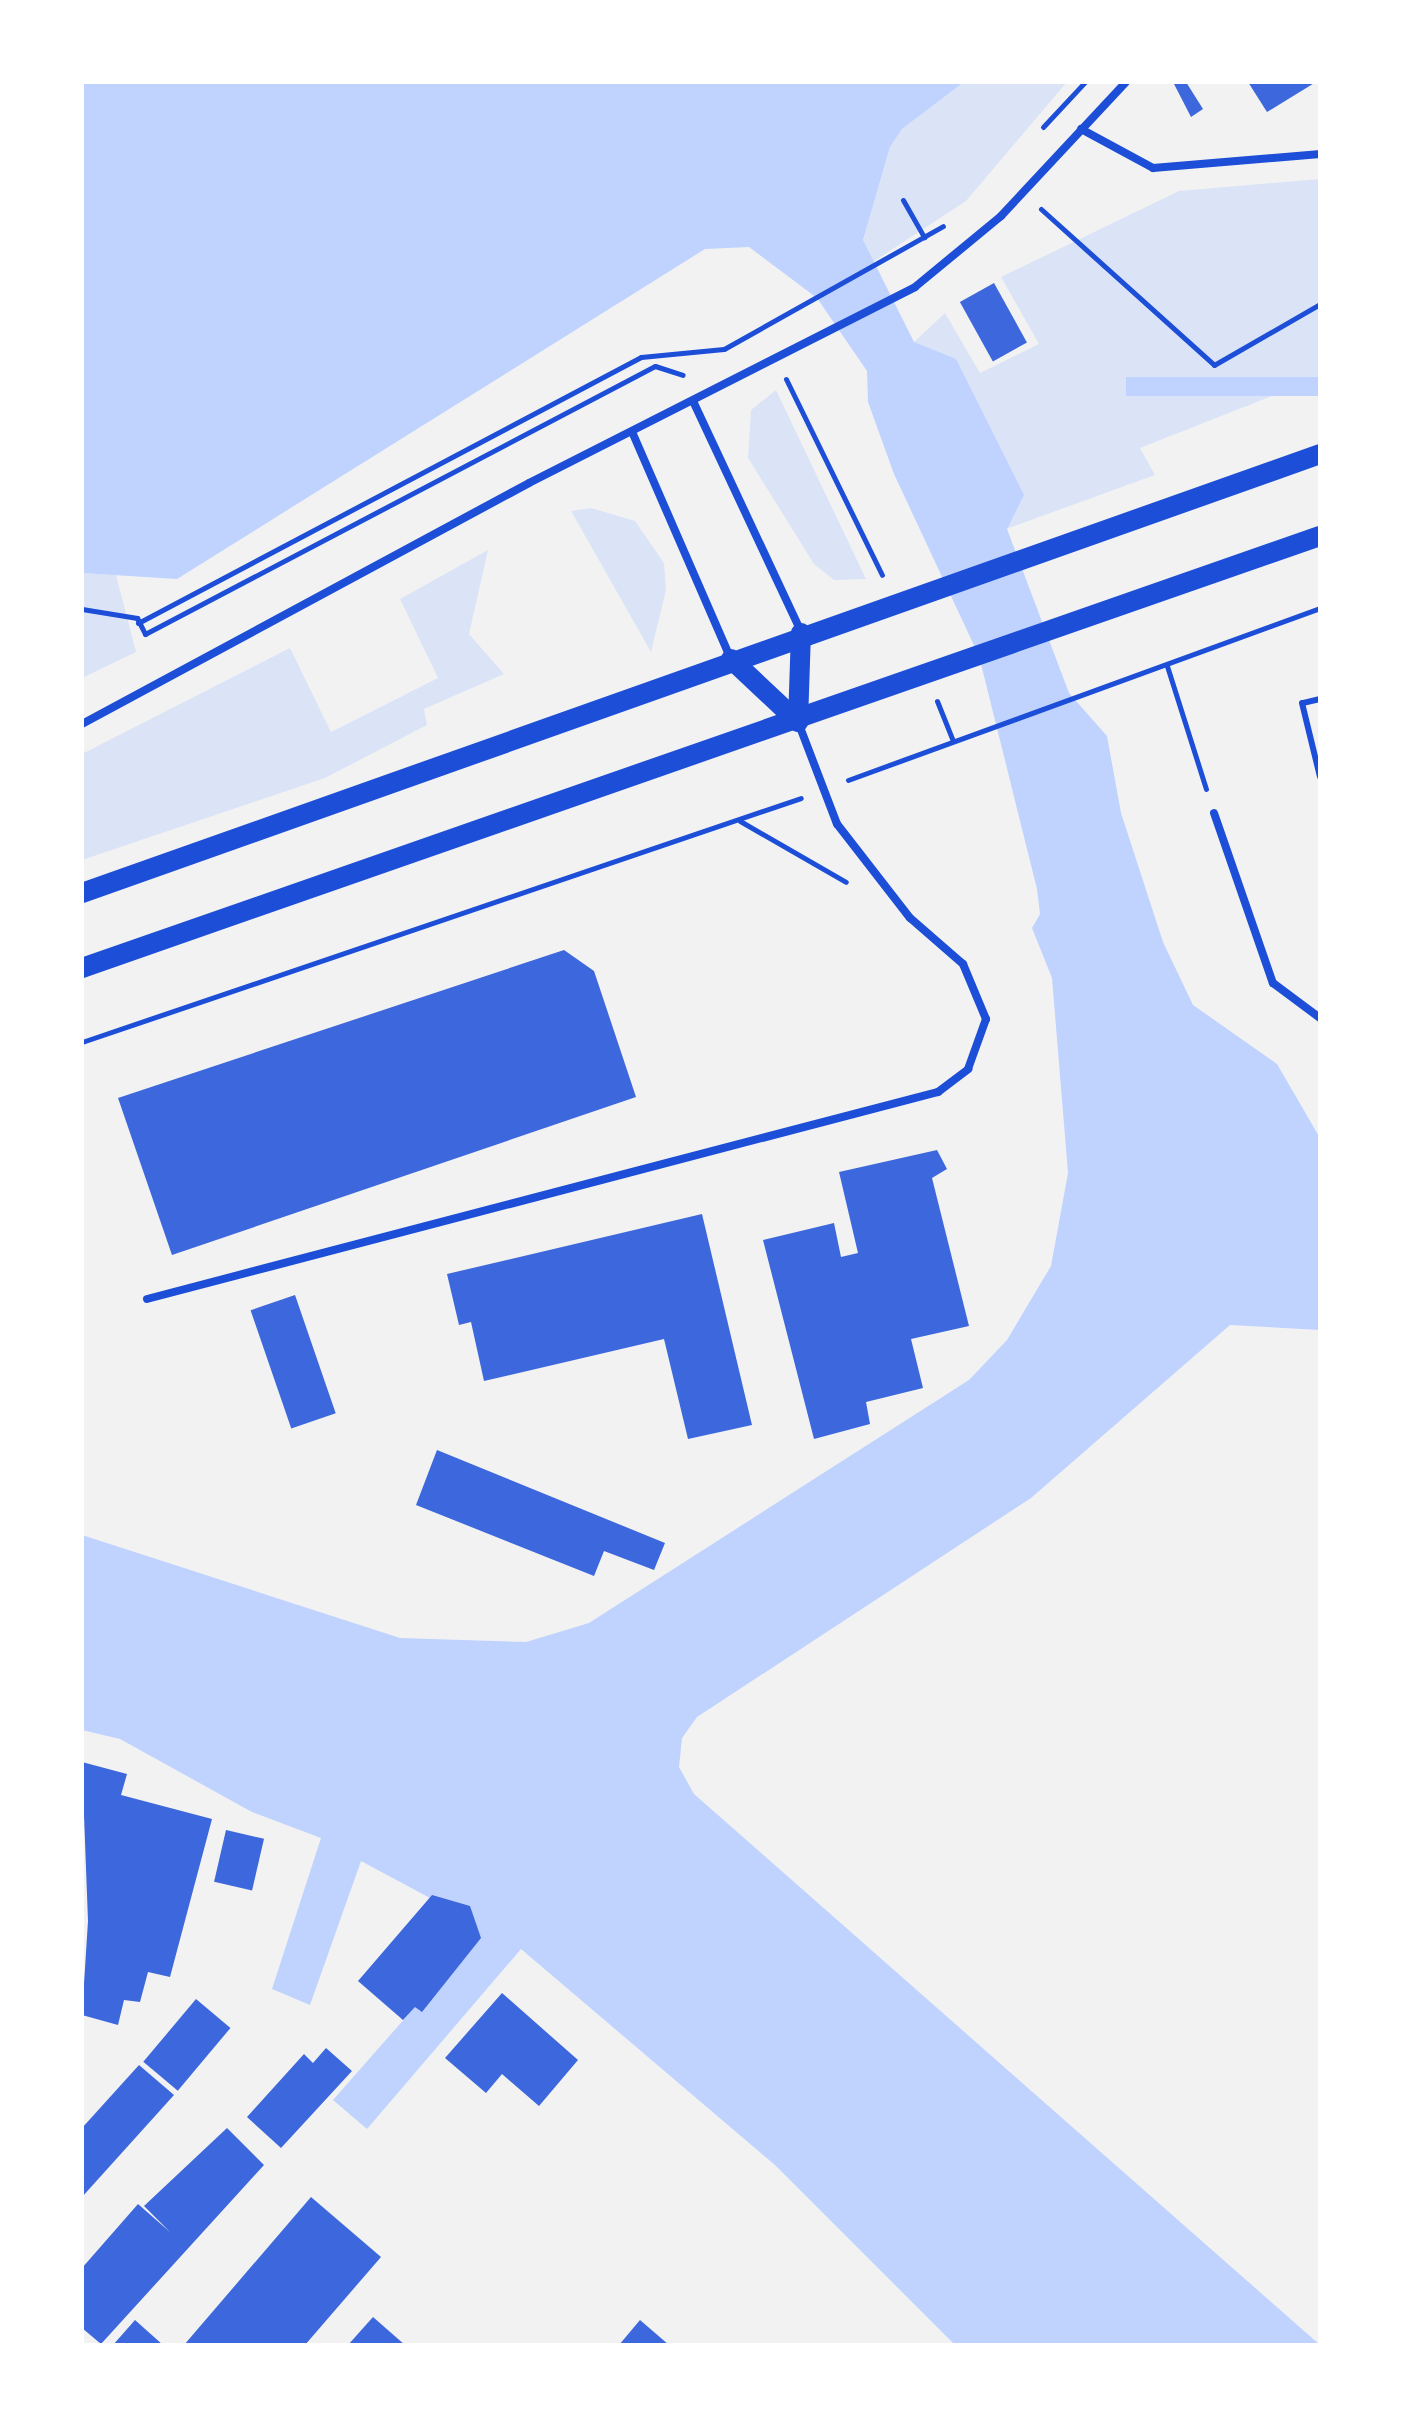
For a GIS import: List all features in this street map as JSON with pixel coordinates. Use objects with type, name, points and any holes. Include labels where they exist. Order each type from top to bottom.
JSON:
[{"type":"main road","points":[[82,893],[801,633],[1039,558],[1320,454]]},
{"type":"main road","points":[[82,968],[663,759],[798,722],[1320,536]]},
{"type":"main road","points":[[798,722],[801,633]]},
{"type":"main road","points":[[731,659],[798,722]]},
{"type":"street","points":[[82,724],[693,401],[830,335],[915,287],[1022,192],[1126,82]]},
{"type":"street","points":[[1081,129],[1153,168],[1320,154]]},
{"type":"street","points":[[693,401],[801,633]]},
{"type":"street","points":[[633,434],[731,659]]},
{"type":"street","points":[[147,1299],[938,1092],[968,1069],[986,1019],[963,964],[910,918],[837,824],[821,790],[798,722]]},
{"type":"street","points":[[1214,813],[1273,983],[1320,1018]]},
{"type":"lane","points":[[1320,699],[1302,703],[1320,777]]},
{"type":"path","points":[[1040,131],[1085,82]]},
{"type":"path","points":[[1022,192],[1214,365],[1320,304]]},
{"type":"path","points":[[903,200],[924,237]]},
{"type":"path","points":[[82,609],[138,623],[641,357],[724,349],[776,323],[948,223]]},
{"type":"path","points":[[777,361],[895,602]]},
{"type":"path","points":[[138,623],[145,634],[655,366],[723,387]]},
{"type":"path","points":[[82,1042],[739,820],[986,729],[1094,695],[1320,608]]},
{"type":"path","points":[[1167,666],[1214,813]]},
{"type":"path","points":[[926,676],[953,741]]},
{"type":"path","points":[[739,820],[858,888]]},
{"type":"shaded area","points":[[964,82],[1067,82],[966,201],[873,262],[863,240],[890,147],[902,129]]},
{"type":"shaded area","points":[[1320,179],[1320,377],[1140,448],[1155,475],[1006,529],[914,342],[945,313],[980,373],[1039,344],[1001,277],[1179,191]]},
{"type":"shaded area","points":[[776,390],[866,579],[834,580],[814,564],[748,458],[751,410]]},
{"type":"shaded area","points":[[591,508],[635,521],[664,563],[666,590],[651,652],[571,511]]},
{"type":"shaded area","points":[[488,550],[469,634],[504,674],[424,709],[427,725],[325,778],[82,860],[82,754],[290,648],[331,732],[438,678],[400,599]]},
{"type":"shaded area","points":[[82,573],[116,575],[136,652],[82,678]]},
{"type":"water","points":[[82,82],[964,82],[902,129],[890,147],[863,240],[914,342],[956,359],[1024,495],[1007,529],[1069,693],[1107,736],[1121,813],[1163,942],[1193,1005],[1277,1064],[1320,1138],[1320,1330],[1230,1325],[1031,1498],[697,1717],[682,1738],[679,1767],[694,1794],[1320,2345],[955,2345],[775,2165],[521,1949],[367,2129],[333,2100],[414,2008],[443,1905],[361,1861],[310,2005],[272,1989],[321,1838],[252,1812],[120,1739],[82,1730],[82,1535],[400,1638],[526,1642],[589,1623],[969,1380],[1007,1340],[1051,1266],[1068,1173],[1052,978],[1032,928],[1040,914],[1037,889],[979,656],[894,474],[868,402],[867,371],[817,298],[749,247],[705,249],[177,579],[82,573]]},
{"type":"water","points":[[1126,377],[1320,377],[1320,396],[1126,396]]},
{"type":"building","points":[[1173,82],[1186,82],[1203,109],[1191,117]]},
{"type":"building","points":[[1248,82],[1316,82],[1267,112]]},
{"type":"building","points":[[994,283],[1027,342],[993,361],[960,302]]},
{"type":"building","points":[[564,950],[594,971],[636,1097],[172,1255],[118,1098]]},
{"type":"building","points":[[937,1150],[947,1169],[932,1178],[969,1326],[911,1339],[923,1388],[866,1402],[870,1424],[814,1439],[763,1240],[834,1223],[841,1257],[858,1253],[839,1172]]},
{"type":"building","points":[[702,1214],[752,1425],[688,1439],[664,1339],[484,1381],[471,1322],[459,1325],[447,1274]]},
{"type":"building","points":[[295,1295],[336,1413],[291,1428],[251,1310]]},
{"type":"building","points":[[437,1450],[665,1543],[654,1570],[604,1551],[594,1576],[416,1505]]},
{"type":"building","points":[[82,1762],[127,1774],[121,1795],[212,1819],[170,1977],[148,1972],[140,2002],[124,2000],[118,2025],[82,2015],[88,1921]]},
{"type":"building","points":[[226,1830],[264,1839],[252,1890],[214,1882]]},
{"type":"building","points":[[432,1895],[470,1906],[481,1938],[422,2012],[415,2007],[403,2020],[358,1981]]},
{"type":"building","points":[[502,1993],[578,2060],[539,2106],[502,2074],[486,2093],[445,2058]]},
{"type":"building","points":[[196,1999],[230,2028],[178,2091],[143,2062]]},
{"type":"building","points":[[326,2048],[352,2071],[281,2148],[247,2117],[304,2054],[313,2063]]},
{"type":"building","points":[[139,2065],[174,2095],[82,2197],[82,2128]]},
{"type":"building","points":[[227,2128],[264,2165],[101,2344],[82,2328],[82,2268],[138,2204],[170,2232],[144,2206]]},
{"type":"building","points":[[311,2197],[381,2257],[305,2345],[184,2345]]},
{"type":"building","points":[[373,2317],[405,2345],[348,2345]]},
{"type":"building","points":[[135,2320],[163,2345],[113,2345]]},
{"type":"building","points":[[640,2320],[669,2345],[619,2345]]}]
